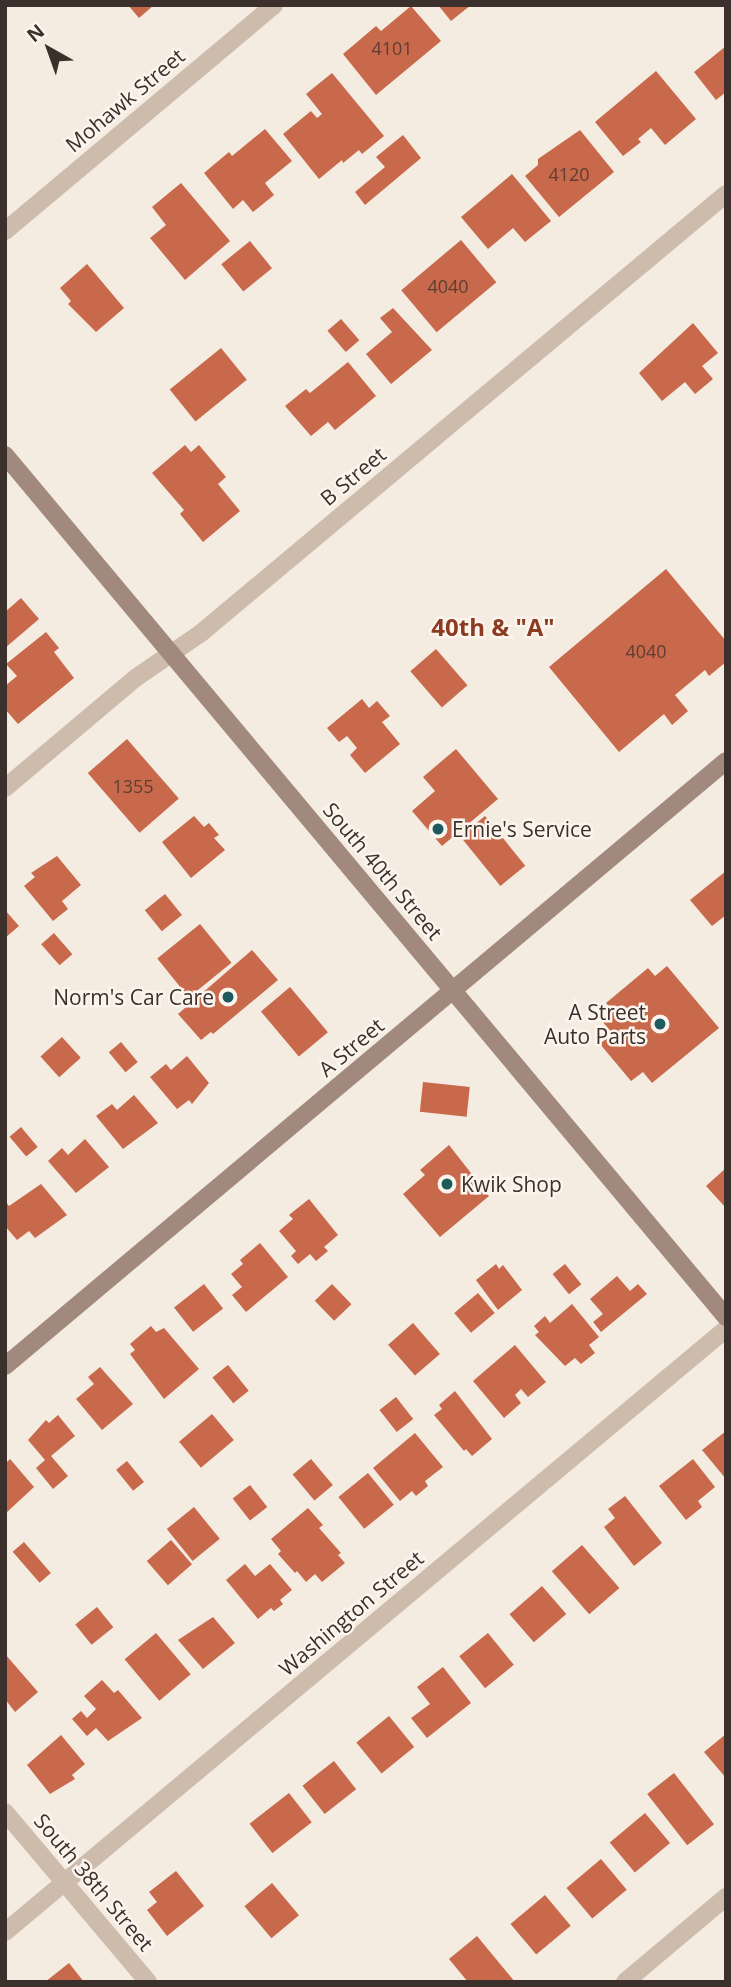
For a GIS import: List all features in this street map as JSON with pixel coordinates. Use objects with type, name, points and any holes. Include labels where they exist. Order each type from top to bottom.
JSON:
[{"type":"main road","name":"South 40th Street","points":[[5,455],[726,1317]]},
{"type":"main road","name":"A Street","points":[[5,1366],[726,761]]},
{"type":"street","name":"Mohawk Street","points":[[5,231],[274,5]]},
{"type":"street","name":"B Street","points":[[5,788],[137,677],[212,623],[726,194]]},
{"type":"street","name":"Washington Street","points":[[5,1932],[726,1329]]},
{"type":"street","name":"South 38th Street","points":[[5,1812],[148,1982]]},
{"type":"street","points":[[625,1982],[726,1897]]},
{"type":"building","points":[[128,5],[154,5],[139,18]]},
{"type":"building","points":[[438,5],[471,5],[451,21]]},
{"type":"building","points":[[411,6],[441,41],[376,95],[343,54],[376,26],[381,31]]},
{"type":"building","points":[[726,46],[726,92],[716,100],[694,72]]},
{"type":"building","points":[[656,71],[696,119],[665,145],[651,128],[638,139],[641,142],[623,156],[595,122]]},
{"type":"building","points":[[332,73],[384,136],[362,154],[359,150],[343,163],[342,160],[319,179],[283,134],[311,111],[317,118],[322,114],[306,94]]},
{"type":"building","points":[[265,129],[292,161],[265,183],[274,195],[253,212],[243,200],[233,209],[204,173],[229,152],[232,156]]},
{"type":"building","points":[[580,130],[614,172],[559,217],[525,176],[538,165],[538,159]]},
{"type":"building","points":[[403,135],[421,158],[365,205],[355,192],[385,167],[376,157]]},
{"type":"building","points":[[512,174],[551,221],[525,242],[513,228],[488,249],[461,217]]},
{"type":"building","points":[[181,183],[230,241],[185,280],[150,238],[166,225],[152,207]]},
{"type":"building","points":[[461,240],[496,282],[437,332],[401,290]]},
{"type":"building","points":[[250,241],[272,268],[243,291],[221,264]]},
{"type":"building","points":[[87,264],[124,308],[96,332],[68,304],[71,301],[60,288]]},
{"type":"building","points":[[393,308],[432,350],[391,384],[366,354],[392,332],[380,318]]},
{"type":"building","points":[[341,319],[359,340],[346,352],[327,331]]},
{"type":"building","points":[[693,323],[718,353],[702,366],[713,379],[695,394],[685,382],[662,401],[639,373]]},
{"type":"building","points":[[221,348],[247,380],[196,421],[170,390]]},
{"type":"building","points":[[348,362],[376,396],[335,430],[328,422],[311,436],[285,406],[306,389],[310,393]]},
{"type":"building","points":[[185,445],[191,452],[199,445],[226,477],[218,484],[240,511],[203,542],[180,514],[184,510],[152,473]]},
{"type":"building","points":[[666,569],[726,641],[726,662],[709,676],[705,670],[675,695],[688,711],[672,725],[664,714],[619,752],[549,667]]},
{"type":"building","points":[[21,598],[39,619],[5,648],[5,612]]},
{"type":"building","points":[[46,632],[59,648],[54,652],[74,678],[18,724],[5,709],[5,686],[17,676],[6,664]]},
{"type":"building","points":[[436,649],[467,685],[442,708],[410,671]]},
{"type":"building","points":[[362,699],[369,708],[377,701],[390,716],[382,722],[400,744],[365,773],[350,755],[357,748],[347,736],[339,742],[327,728]]},
{"type":"building","points":[[127,739],[179,799],[140,833],[88,773]]},
{"type":"building","points":[[456,749],[498,799],[442,846],[412,811],[435,791],[423,777]]},
{"type":"building","points":[[194,816],[204,827],[209,823],[219,835],[214,838],[225,850],[191,878],[162,842]]},
{"type":"building","points":[[485,816],[525,866],[500,886],[460,836]]},
{"type":"building","points":[[57,856],[81,885],[62,901],[68,909],[53,921],[24,886],[35,877],[31,873]]},
{"type":"building","points":[[726,871],[726,915],[712,926],[690,900]]},
{"type":"building","points":[[165,894],[182,915],[162,931],[145,910]]},
{"type":"building","points":[[5,910],[19,926],[5,938]]},
{"type":"building","points":[[200,924],[231,963],[189,997],[157,959]]},
{"type":"building","points":[[54,933],[72,954],[60,965],[41,944]]},
{"type":"building","name":"Norm's Car Care","points":[[252,950],[278,980],[213,1034],[211,1032],[201,1040],[178,1014]]},
{"type":"building","name":"A Street Auto Parts","points":[[667,966],[719,1028],[652,1083],[643,1072],[631,1081],[600,1044],[612,1033],[602,1021],[613,1011],[606,1003],[648,968],[655,976]]},
{"type":"building","points":[[290,987],[328,1032],[299,1057],[261,1011]]},
{"type":"building","points":[[62,1037],[81,1058],[59,1077],[40,1056]]},
{"type":"building","points":[[121,1042],[138,1062],[125,1072],[109,1052]]},
{"type":"building","points":[[187,1056],[209,1083],[192,1104],[189,1100],[177,1109],[150,1077],[166,1064],[171,1070]]},
{"type":"building","name":"Kwik Shop","points":[[423,1082],[470,1087],[467,1117],[420,1112]]},
{"type":"building","points":[[134,1095],[158,1123],[123,1149],[96,1116],[112,1104],[117,1110]]},
{"type":"building","points":[[21,1127],[38,1147],[26,1157],[10,1137]]},
{"type":"building","points":[[85,1139],[109,1167],[76,1193],[48,1161],[62,1148],[68,1155]]},
{"type":"building","name":"Kwik Shop","points":[[449,1145],[489,1196],[440,1237],[403,1194],[425,1175],[420,1170]]},
{"type":"building","points":[[726,1168],[726,1208],[706,1186]]},
{"type":"building","points":[[41,1184],[67,1215],[35,1238],[29,1231],[17,1240],[5,1226],[5,1201],[9,1206]]},
{"type":"building","points":[[309,1199],[338,1235],[324,1247],[328,1251],[316,1261],[310,1254],[298,1264],[291,1256],[296,1251],[279,1231],[293,1219],[289,1215]]},
{"type":"building","points":[[260,1243],[288,1277],[246,1312],[232,1295],[242,1287],[231,1274],[243,1264],[240,1260]]},
{"type":"building","points":[[496,1264],[499,1269],[503,1265],[522,1290],[498,1310],[476,1280]]},
{"type":"building","points":[[565,1264],[581,1284],[569,1294],[553,1274]]},
{"type":"building","points":[[617,1276],[630,1291],[638,1284],[647,1294],[601,1332],[593,1322],[603,1314],[590,1299]]},
{"type":"building","points":[[204,1284],[223,1308],[193,1332],[174,1307]]},
{"type":"building","points":[[332,1284],[351,1304],[334,1321],[315,1301]]},
{"type":"building","points":[[478,1293],[495,1313],[471,1333],[454,1313]]},
{"type":"building","points":[[572,1304],[599,1337],[589,1345],[595,1353],[581,1364],[575,1358],[565,1366],[535,1335],[539,1332],[534,1326],[545,1316],[550,1323]]},
{"type":"building","points":[[413,1323],[440,1354],[415,1376],[388,1345]]},
{"type":"building","points":[[151,1326],[156,1332],[164,1328],[199,1369],[164,1399],[130,1354],[135,1350],[130,1344]]},
{"type":"building","points":[[515,1345],[546,1382],[528,1397],[521,1389],[515,1395],[521,1403],[504,1418],[473,1381]]},
{"type":"building","points":[[228,1365],[249,1391],[233,1403],[212,1378]]},
{"type":"building","points":[[100,1367],[133,1404],[102,1430],[76,1399],[94,1384],[88,1377]]},
{"type":"building","points":[[455,1391],[492,1439],[472,1456],[466,1449],[464,1451],[434,1415],[442,1409],[439,1405]]},
{"type":"building","points":[[396,1397],[413,1419],[397,1432],[379,1410]]},
{"type":"building","points":[[212,1414],[234,1440],[201,1468],[179,1442]]},
{"type":"building","points":[[58,1415],[75,1436],[51,1456],[68,1476],[53,1489],[36,1468],[45,1460],[28,1440],[46,1420],[49,1423]]},
{"type":"building","points":[[726,1431],[726,1479],[702,1450]]},
{"type":"building","points":[[415,1433],[443,1467],[425,1481],[428,1486],[416,1496],[412,1491],[400,1501],[373,1468]]},
{"type":"building","points":[[10,1459],[34,1487],[5,1514],[5,1464]]},
{"type":"building","points":[[311,1459],[333,1485],[314,1500],[293,1474]]},
{"type":"building","points":[[693,1459],[715,1487],[698,1501],[702,1507],[686,1520],[659,1486]]},
{"type":"building","points":[[127,1461],[144,1482],[133,1491],[116,1470]]},
{"type":"building","points":[[368,1473],[394,1505],[364,1529],[338,1497]]},
{"type":"building","points":[[250,1485],[267,1507],[250,1521],[233,1499]]},
{"type":"building","points":[[625,1496],[662,1543],[634,1566],[604,1527],[615,1518],[608,1509]]},
{"type":"building","points":[[194,1507],[220,1539],[193,1561],[167,1529]]},
{"type":"building","points":[[308,1508],[323,1525],[319,1528],[341,1553],[338,1555],[345,1563],[322,1582],[315,1574],[306,1582],[297,1571],[295,1573],[278,1554],[281,1551],[271,1539]]},
{"type":"building","points":[[171,1540],[192,1564],[168,1585],[147,1561]]},
{"type":"building","points":[[24,1542],[51,1573],[40,1583],[13,1552]]},
{"type":"building","points":[[582,1545],[619,1588],[589,1614],[552,1571]]},
{"type":"building","points":[[245,1564],[255,1576],[270,1564],[292,1590],[280,1600],[283,1604],[274,1611],[271,1608],[258,1619],[226,1580]]},
{"type":"building","points":[[542,1586],[566,1614],[534,1642],[510,1614]]},
{"type":"building","points":[[97,1607],[113,1627],[92,1645],[75,1625]]},
{"type":"building","points":[[213,1617],[235,1643],[203,1669],[178,1640]]},
{"type":"building","points":[[156,1633],[191,1674],[159,1701],[125,1659]]},
{"type":"building","points":[[488,1633],[514,1665],[485,1688],[459,1656]]},
{"type":"building","points":[[5,1654],[38,1692],[15,1712],[5,1699]]},
{"type":"building","points":[[443,1667],[471,1703],[427,1738],[411,1718],[430,1704],[417,1687]]},
{"type":"building","points":[[102,1680],[114,1693],[118,1690],[142,1718],[108,1741],[96,1728],[87,1736],[72,1719],[81,1711],[87,1718],[96,1709],[84,1696]]},
{"type":"building","points":[[389,1716],[414,1747],[382,1774],[356,1742]]},
{"type":"building","points":[[726,1734],[726,1778],[704,1752]]},
{"type":"building","points":[[61,1735],[85,1764],[72,1775],[75,1779],[50,1794],[27,1765]]},
{"type":"building","points":[[334,1761],[356,1789],[325,1814],[302,1786]]},
{"type":"building","points":[[674,1773],[714,1824],[687,1845],[647,1794]]},
{"type":"building","points":[[289,1793],[312,1822],[272,1853],[250,1824]]},
{"type":"building","points":[[645,1813],[670,1843],[635,1872],[610,1843]]},
{"type":"building","points":[[601,1859],[627,1890],[592,1919],[567,1888]]},
{"type":"building","points":[[176,1871],[204,1906],[167,1936],[147,1910],[157,1902],[149,1892]]},
{"type":"building","points":[[272,1883],[299,1915],[271,1938],[244,1906]]},
{"type":"building","points":[[545,1895],[571,1926],[536,1955],[511,1924]]},
{"type":"building","points":[[477,1936],[515,1982],[468,1982],[449,1959]]},
{"type":"building","points":[[69,1963],[84,1982],[45,1982]]},
{"type":"place","name":"Ernie's Service","points":[[438,829]]},
{"type":"place","name":"Norm's Car Care","points":[[228,997]]},
{"type":"place","name":"A Street Auto Parts","points":[[660,1024]]},
{"type":"place","name":"Kwik Shop","points":[[447,1184]]},
{"type":"district","name":"40th & \"A\"","points":[[493,627]]}]
